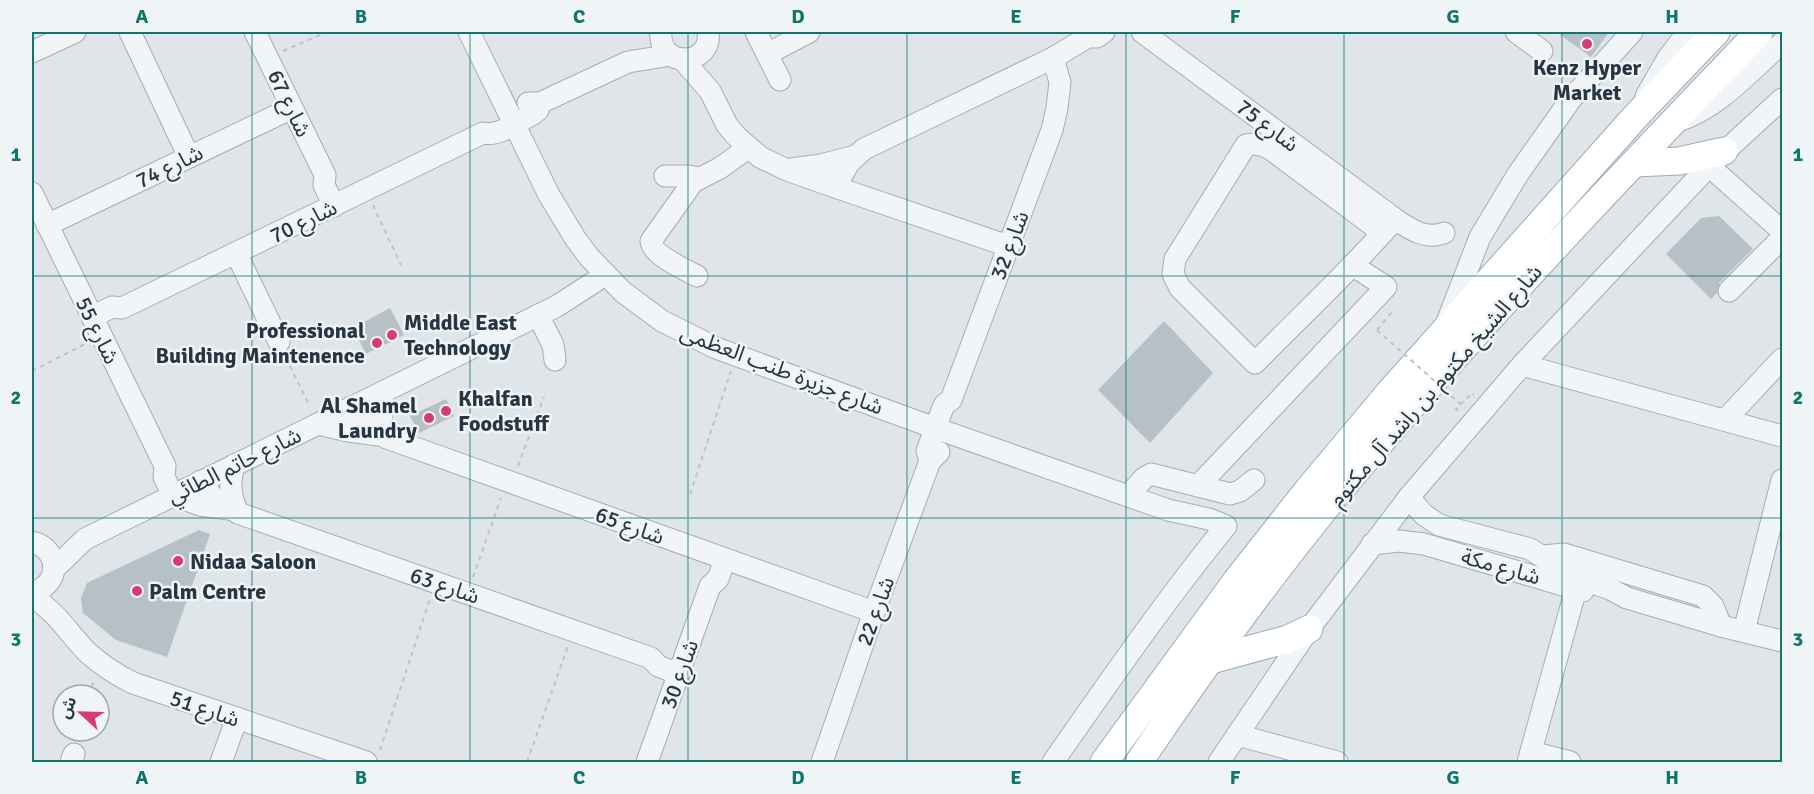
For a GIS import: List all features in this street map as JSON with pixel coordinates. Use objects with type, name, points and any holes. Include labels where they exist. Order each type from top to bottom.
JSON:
[{"type":"main road","name":"شارع الشيخ مكتوم بن راشد آل مكتوم","points":[[1104,762],[1244,571],[1306,491],[1635,117],[1716,32]]},
{"type":"main road","name":"شارع الشيخ مكتوم بن راشد آل مكتوم","points":[[1138,762],[1211,660],[1328,505],[1377,446],[1442,372],[1759,32]]},
{"type":"main road","points":[[1635,163],[1716,159]]},
{"type":"main road","points":[[1211,660],[1288,639],[1309,629]]},
{"type":"street","points":[[32,52],[75,32]]},
{"type":"street","points":[[130,32],[189,157]]},
{"type":"street","name":"شارع 67","points":[[255,32],[324,175],[324,185],[340,203]]},
{"type":"street","name":"شارع جزيرة طنب العظمى","points":[[469,32],[561,216],[582,248],[623,292],[662,321],[698,340],[736,355],[941,430],[1168,510],[1215,521],[1226,526],[1200,558]]},
{"type":"street","points":[[660,32],[662,46],[710,91],[728,124],[747,148],[760,157],[787,170],[1008,246]]},
{"type":"street","name":"شارع 70","points":[[97,327],[118,316],[122,308],[483,133],[494,134],[511,118],[536,112],[540,103],[628,62],[660,32]]},
{"type":"street","points":[[756,32],[780,80]]},
{"type":"street","points":[[767,54],[809,32]]},
{"type":"street","name":"شارع 75","points":[[1142,32],[1389,226]]},
{"type":"street","points":[[1516,32],[1542,51]]},
{"type":"street","points":[[1443,333],[1480,237],[1518,174],[1578,90],[1632,32]]},
{"type":"street","points":[[1635,117],[1651,85],[1688,32]]},
{"type":"street","points":[[835,187],[843,170],[855,156],[875,143],[1048,61],[1093,33]]},
{"type":"street","points":[[709,37],[710,91]]},
{"type":"street","name":"شارع 70","points":[[628,62],[695,57],[709,37]]},
{"type":"street","points":[[1672,123],[1693,115],[1713,103],[1782,43]]},
{"type":"street","name":"شارع 32","points":[[941,430],[954,410],[951,400],[1052,130],[1057,108],[1058,87],[1049,81],[1048,61]]},
{"type":"street","points":[[1219,762],[1309,629],[1409,497],[1522,365],[1716,159],[1782,99]]},
{"type":"street","name":"شارع 74","points":[[47,225],[292,108]]},
{"type":"street","points":[[1389,226],[1255,363],[1176,284],[1173,269],[1175,259],[1226,174],[1246,145],[1254,143],[1269,148],[1389,226],[1425,235],[1444,233]]},
{"type":"street","points":[[697,276],[656,252],[651,245],[653,237],[676,208],[689,186],[698,178],[720,168],[747,148]]},
{"type":"street","points":[[787,170],[821,165],[855,156]]},
{"type":"street","points":[[855,156],[859,178],[867,198]]},
{"type":"street","points":[[1716,159],[1782,231]]},
{"type":"street","points":[[665,176],[698,178]]},
{"type":"street","name":"شارع 55","points":[[32,194],[165,466],[173,471],[186,489]]},
{"type":"street","points":[[1729,291],[1782,238]]},
{"type":"street","points":[[236,253],[279,342]]},
{"type":"street","points":[[1198,486],[1386,287],[1352,265]]},
{"type":"street","name":"شارع حاتم الطائي","points":[[34,542],[63,543],[85,539],[538,315],[582,292],[605,275]]},
{"type":"street","points":[[538,315],[554,345],[555,360]]},
{"type":"street","points":[[1725,420],[1782,359]]},
{"type":"street","points":[[1522,365],[1782,436]]},
{"type":"street","points":[[383,436],[380,410],[384,391]]},
{"type":"street","name":"شارع 65","points":[[351,407],[363,423],[383,436]]},
{"type":"street","name":"شارع 65","points":[[318,424],[383,436],[874,612]]},
{"type":"street","name":"شارع 22","points":[[822,762],[930,461],[938,454],[941,430]]},
{"type":"street","points":[[234,465],[231,474],[231,494],[234,511]]},
{"type":"street","points":[[1128,496],[1144,478],[1151,474],[1230,494],[1240,491],[1254,480]]},
{"type":"street","points":[[1744,631],[1782,480]]},
{"type":"street","name":"شارع 63","points":[[186,489],[213,497],[234,511]]},
{"type":"street","name":"شارع 63","points":[[186,489],[200,505],[234,511],[651,658],[661,656],[681,669]]},
{"type":"street","name":"شارع مكة","points":[[1409,497],[1422,514],[1440,525],[1515,543],[1543,556],[1578,583]]},
{"type":"street","name":"شارع جزيرة طنب العظمى","points":[[1168,510],[1188,523],[1194,531],[1198,539],[1200,558]]},
{"type":"street","name":"شارع حاتم الطائي","points":[[32,594],[42,589],[53,573],[85,539]]},
{"type":"street","name":"شارع مكة","points":[[1372,544],[1399,541],[1424,544],[1578,583],[1721,626],[1782,641]]},
{"type":"street","name":"شارع 51","points":[[34,542],[51,554],[63,622]]},
{"type":"street","points":[[1543,556],[1564,554],[1703,596],[1713,606],[1721,626]]},
{"type":"street","name":"شارع 30","points":[[647,762],[710,586],[707,576],[720,557]]},
{"type":"street","points":[[1053,762],[1200,558]]},
{"type":"street","points":[[1570,762],[1530,757],[1578,583]]},
{"type":"street","name":"شارع 51","points":[[32,594],[63,622],[90,654],[134,683],[237,718],[373,757]]},
{"type":"street","points":[[221,762],[237,718]]},
{"type":"street","points":[[1237,735],[1337,762]]},
{"type":"path","points":[[268,58],[327,32]]},
{"type":"path","points":[[366,190],[401,265]]},
{"type":"path","points":[[1392,312],[1377,330],[1465,408]]},
{"type":"path","points":[[32,371],[97,327]]},
{"type":"path","points":[[279,342],[318,424]]},
{"type":"path","points":[[690,494],[736,355]]},
{"type":"path","points":[[467,593],[544,397]]},
{"type":"path","points":[[373,757],[436,582]]},
{"type":"path","points":[[527,762],[573,631]]},
{"type":"building","name":"Kenz Hyper Market","points":[[1556,32],[1609,32],[1591,57]]},
{"type":"building","points":[[1719,216],[1753,249],[1720,282],[1717,293],[1711,299],[1666,254],[1701,218]]},
{"type":"building","points":[[390,308],[404,335],[366,354],[353,328]]},
{"type":"building","points":[[1164,321],[1213,373],[1150,443],[1098,390]]},
{"type":"building","points":[[446,399],[454,416],[419,433],[410,416]]},
{"type":"building","name":"Palm Centre","points":[[199,530],[210,534],[167,657],[116,640],[83,613],[81,598],[87,583]]},
{"type":"place","name":"Kenz Hyper Market","points":[[1587,44]]},
{"type":"place","name":"Middle East Technology","points":[[392,335]]},
{"type":"place","name":"Professional Building Maintenence","points":[[377,343]]},
{"type":"place","name":"Khalfan Foodstuff","points":[[446,411]]},
{"type":"place","name":"Al Shamel Laundry","points":[[429,418]]},
{"type":"place","name":"Nidaa Saloon","points":[[178,561]]},
{"type":"place","name":"Palm Centre","points":[[137,591]]}]
